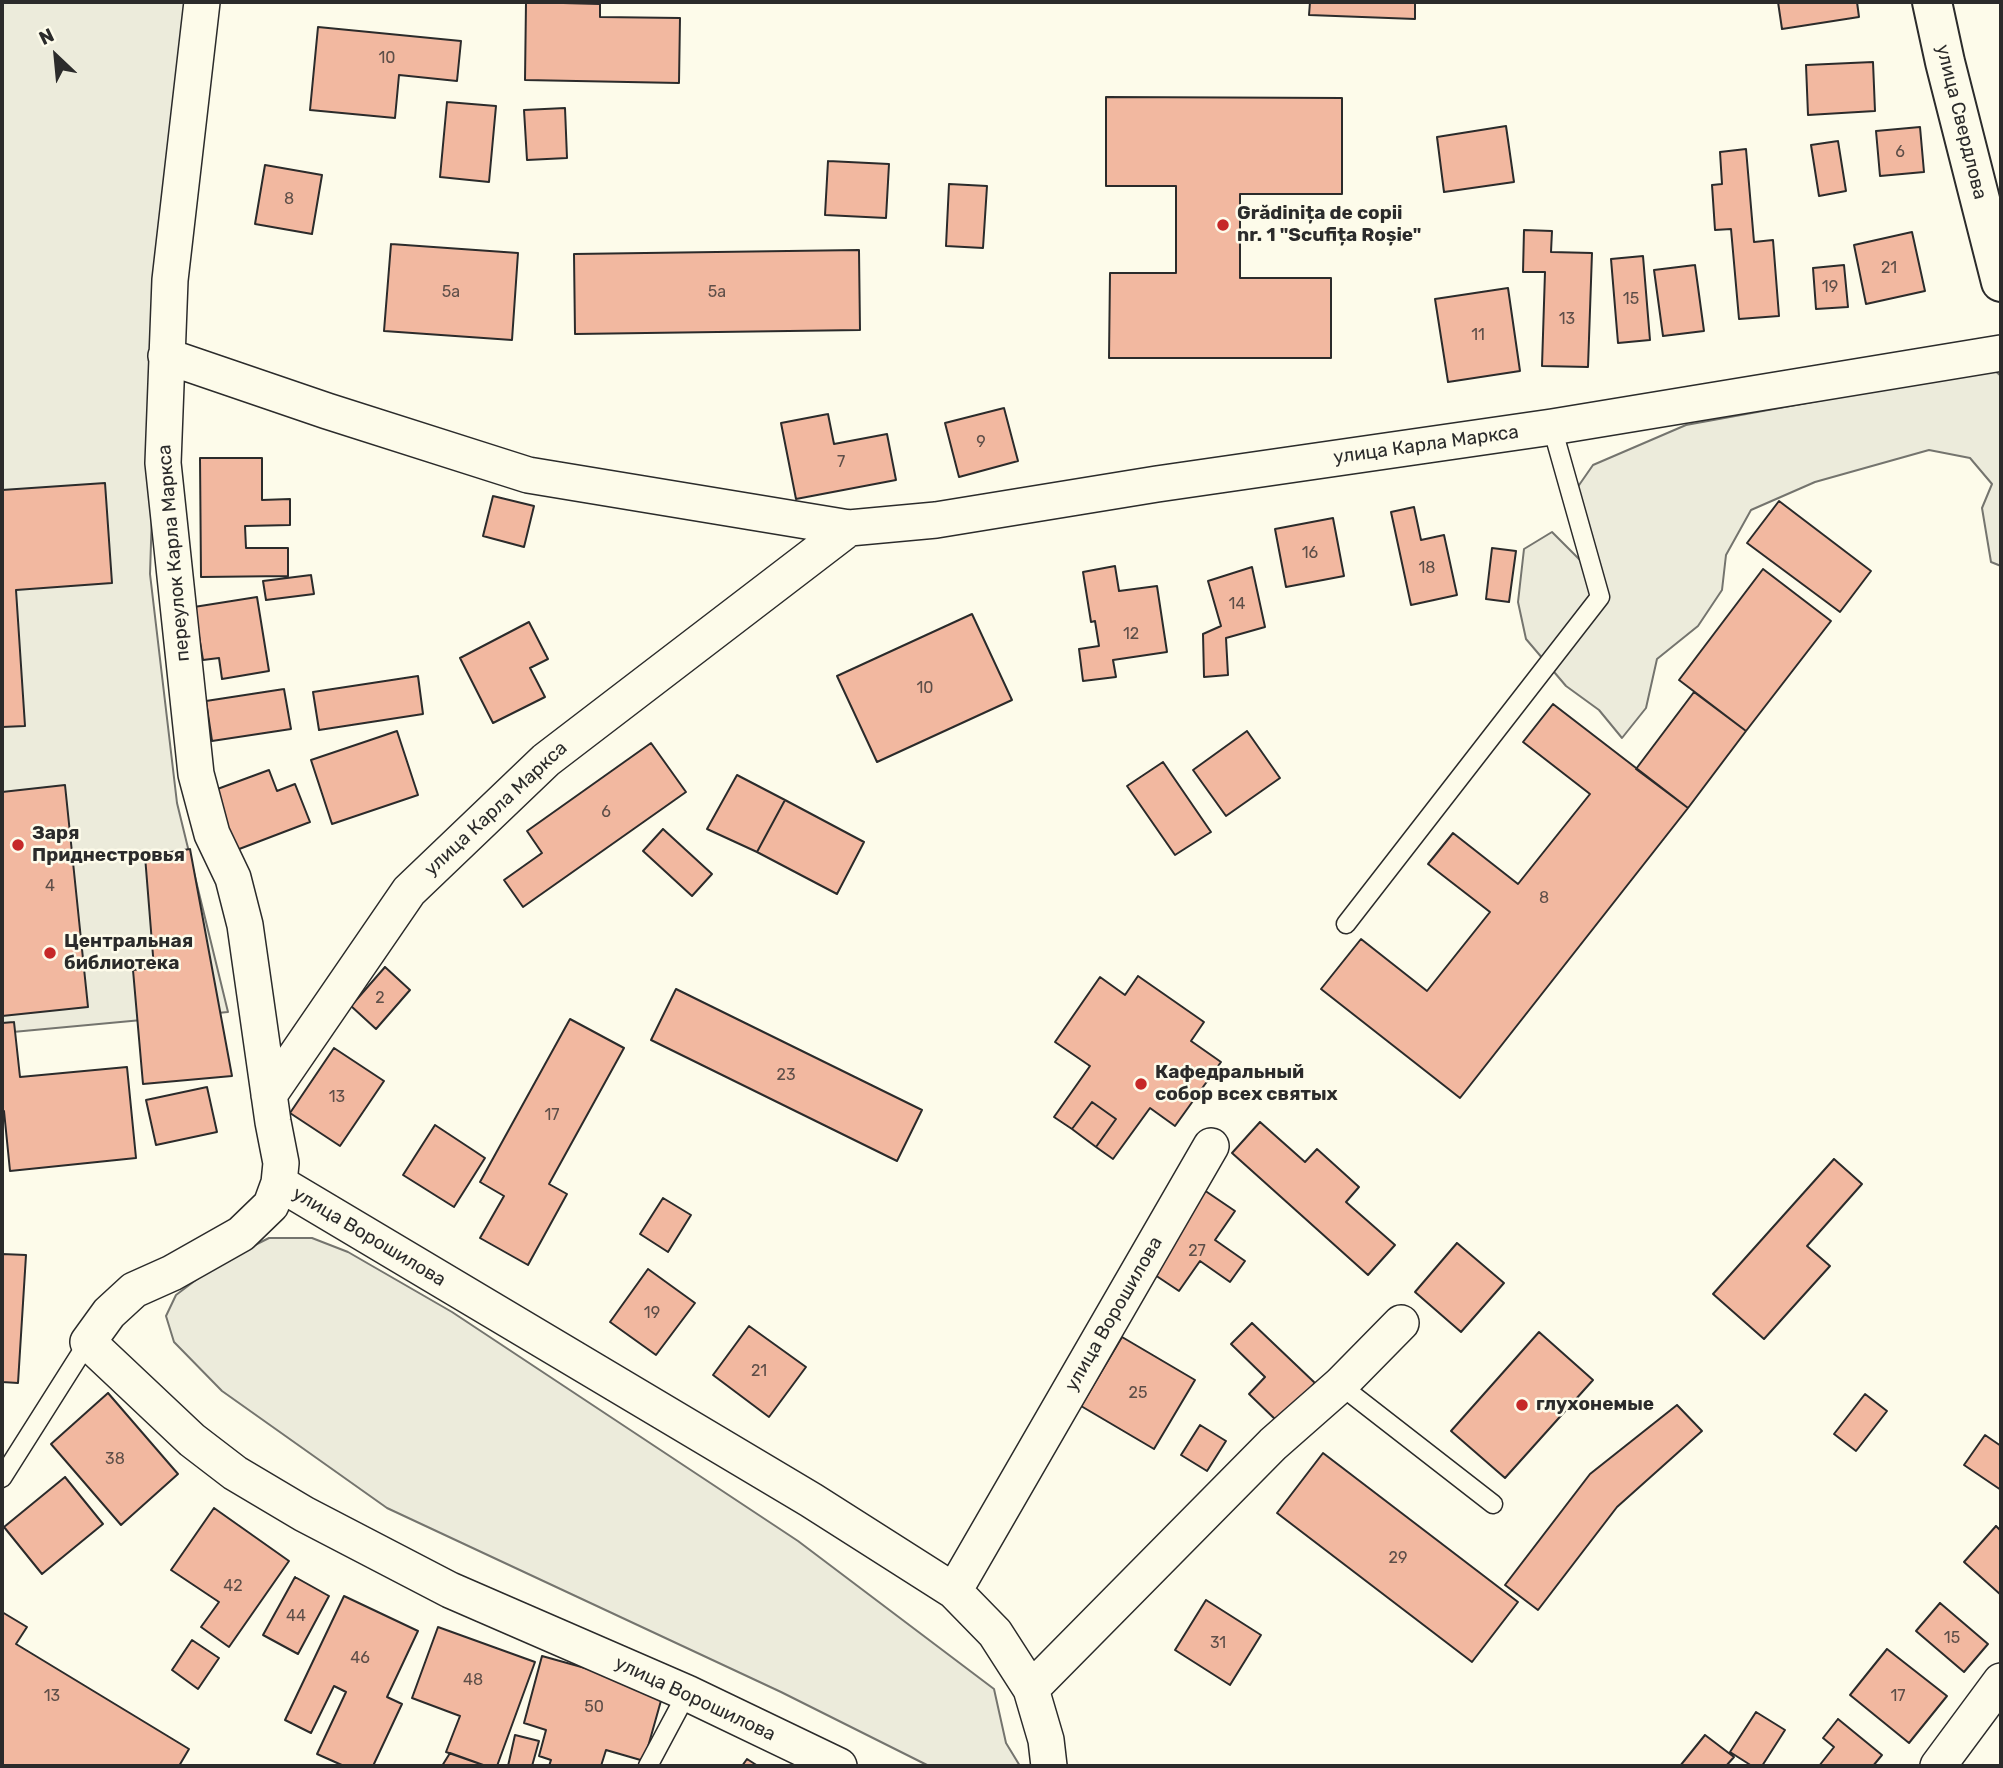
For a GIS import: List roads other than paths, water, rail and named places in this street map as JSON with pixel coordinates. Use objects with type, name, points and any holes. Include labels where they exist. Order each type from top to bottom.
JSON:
[{"type":"street","name":"переулок Карла Маркса","points":[[202,2],[170,280],[163,463],[196,774],[212,834],[233,878],[245,925],[281,1163],[279,1183]]},
{"type":"street","name":"улица Свердлова","points":[[1932,2],[2001,282]]},
{"type":"street","name":"улица Карла Маркса","points":[[166,356],[528,475],[849,528],[936,520],[1171,482],[1552,427],[2001,352]]},
{"type":"street","name":"улица Карла Маркса","points":[[269,1095],[409,891],[418,882],[546,760],[849,528]]},
{"type":"street","name":"улица Ворошилова","points":[[954,1591],[1210,1146]]},
{"type":"street","name":"улица Ворошилова","points":[[839,1766],[687,1693],[450,1590],[303,1514],[235,1473],[192,1440],[88,1342],[109,1313],[134,1290],[172,1273],[240,1234],[271,1205],[279,1183],[811,1500],[954,1591],[995,1633],[1031,1689],[1046,1740],[1049,1766]]},
{"type":"street","points":[[1031,1689],[1273,1444],[1340,1385],[1401,1323]]},
{"type":"street","points":[[1938,1766],[2001,1681]]},
{"type":"lane","points":[[1346,924],[1600,597],[1552,427]]},
{"type":"lane","points":[[2,1478],[88,1342]]},
{"type":"lane","points":[[1340,1385],[1493,1504]]},
{"type":"lane","points":[[648,1766],[687,1693]]},
{"type":"place","name":"Grădinița de copii nr. 1 \"Scufița Roșie\"","points":[[1223,225]]},
{"type":"place","name":"Заря Приднестровья","points":[[18,845]]},
{"type":"place","name":"Центральная библиотека","points":[[50,953]]},
{"type":"place","name":"Кафедральный собор всех святых","points":[[1141,1084]]},
{"type":"place","name":"глухонемые","points":[[1522,1405]]}]
